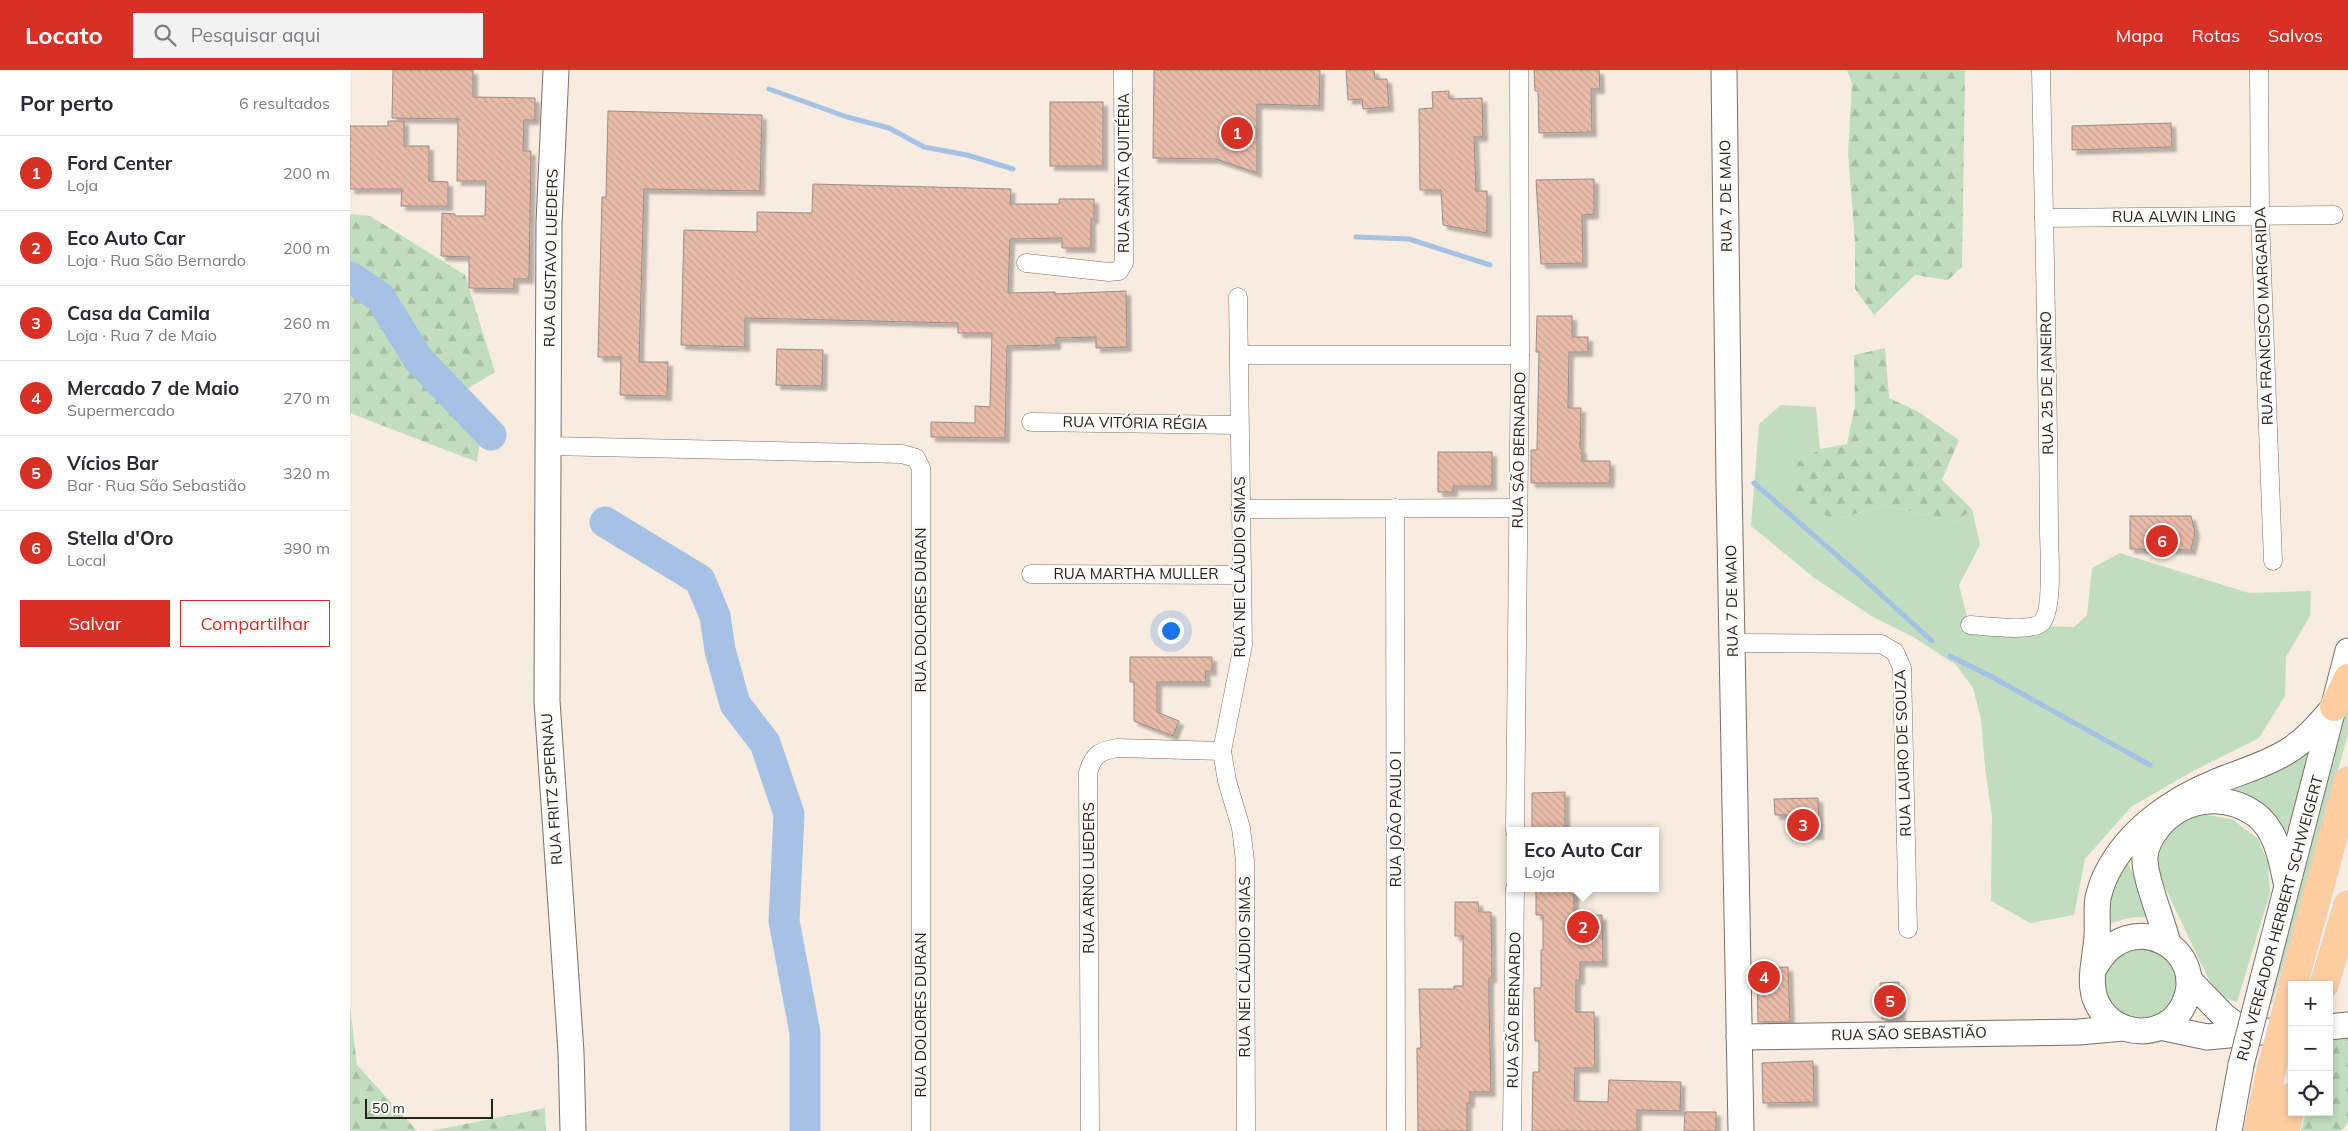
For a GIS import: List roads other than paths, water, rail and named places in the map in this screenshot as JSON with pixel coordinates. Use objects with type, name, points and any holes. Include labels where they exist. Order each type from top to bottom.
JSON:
[{"type":"main road","points":[[2334,706],[2348,678]]},
{"type":"main road","points":[[2294,981],[2348,781]]},
{"type":"main road","points":[[2325,981],[2348,905]]},
{"type":"main road","points":[[2258,1131],[2288,1005]]},
{"type":"main road","points":[[2285,1131],[2288,1116]]},
{"type":"street","name":"RUA GUSTAVO LUEDERS","points":[[549,446],[549,224],[556,70]]},
{"type":"street","name":"RUA SANTA QUITÉRIA","points":[[1026,263],[1110,272],[1119,271],[1124,263],[1123,70]]},
{"type":"street","name":"RUA SÃO BERNARDO","points":[[1515,827],[1520,355],[1519,70]]},
{"type":"street","name":"RUA 7 DE MAIO","points":[[1724,70],[1741,1131]]},
{"type":"street","name":"RUA 25 DE JANEIRO","points":[[1970,625],[2031,627],[2041,623],[2048,612],[2049,545],[2041,70]]},
{"type":"street","name":"RUA FRANCISCO MARGARIDA","points":[[2259,70],[2260,217],[2273,561]]},
{"type":"street","name":"RUA ALWIN LING","points":[[2044,218],[2334,216]]},
{"type":"street","name":"RUA NEI CLÁUDIO SIMAS","points":[[1238,298],[1243,645],[1222,751],[1227,780],[1241,828],[1245,861],[1246,1131]]},
{"type":"street","points":[[1239,355],[1520,355]]},
{"type":"street","name":"RUA VITÓRIA RÉGIA","points":[[1031,422],[1239,425]]},
{"type":"street","name":"RUA FRITZ SPERNAU","points":[[549,446],[547,701],[571,1052],[573,1131]]},
{"type":"street","name":"RUA DOLORES DURAN","points":[[549,446],[902,454],[916,458],[922,468],[921,1131]]},
{"type":"street","name":"RUA JOÃO PAULO I","points":[[1395,508],[1396,1131]]},
{"type":"street","points":[[1240,509],[1518,508]]},
{"type":"street","name":"RUA MARTHA MULLER","points":[[1031,574],[1241,575]]},
{"type":"street","name":"RUA LAURO DE SOUZA","points":[[1733,643],[1881,644],[1895,652],[1902,668],[1908,928]]},
{"type":"street","name":"RUA VEREADOR HERBERT SCHWEIGERT","points":[[2228,1131],[2241,1066],[2348,652]]},
{"type":"street","points":[[2095,967],[2102,954],[2113,944],[2126,938],[2140,935],[2155,937],[2168,944],[2179,954],[2186,966],[2189,980],[2185,1003],[2178,1013],[2160,1027],[2145,1031],[2123,1028],[2108,1019],[2097,1003],[2093,992],[2098,896],[2106,874],[2118,854],[2136,832],[2160,812],[2189,794],[2217,781],[2267,763],[2289,751],[2308,736],[2334,706]]},
{"type":"street","name":"RUA ARNO LUEDERS","points":[[1090,1131],[1088,773],[1091,762],[1095,755],[1103,750],[1117,748],[1222,751]]},
{"type":"street","points":[[2168,944],[2146,873],[2145,856],[2151,838],[2164,820],[2182,807],[2207,800],[2233,802],[2256,815],[2277,844],[2287,886]]},
{"type":"street","name":"RUA SÃO BERNARDO","points":[[1512,1131],[1515,892]]},
{"type":"street","points":[[2189,980],[2224,1016],[2245,1032]]},
{"type":"street","points":[[2079,1032],[2092,1018],[2097,1003]]},
{"type":"street","points":[[2333,1026],[2348,1025]]},
{"type":"street","points":[[2160,1027],[2206,1037],[2288,1029]]},
{"type":"street","name":"RUA SÃO SEBASTIÃO","points":[[1739,1037],[2079,1032],[2123,1028]]},
{"type":"waterway","points":[[769,89],[847,117],[889,128],[924,147],[967,155],[1013,169]]},
{"type":"waterway","points":[[1356,237],[1409,239],[1490,265]]},
{"type":"waterway","points":[[350,277],[380,297],[418,359],[491,435]]},
{"type":"waterway","points":[[1754,483],[1932,641]]},
{"type":"waterway","points":[[605,522],[700,580],[715,616],[720,650],[735,704],[765,743],[789,814],[784,921],[805,1033],[805,1131]]},
{"type":"waterway","points":[[1950,656],[1992,677],[2150,765]]},
{"type":"place","name":"Ford Center","points":[[1237,133]]},
{"type":"place","name":"Stella d'Oro","points":[[2162,541]]},
{"type":"place","name":"Casa da Camila","points":[[1803,825]]},
{"type":"place","name":"Eco Auto Car","points":[[1583,927]]},
{"type":"place","name":"Mercado 7 de Maio","points":[[1764,977]]},
{"type":"place","name":"Vícios Bar","points":[[1890,1001]]}]
